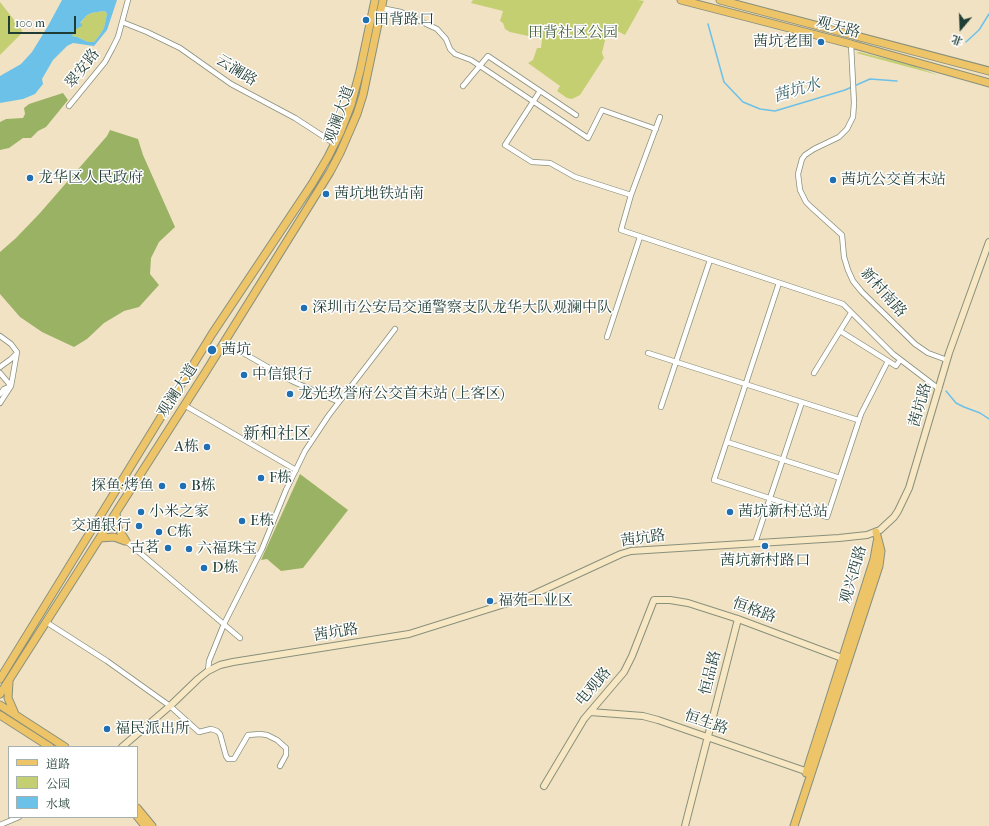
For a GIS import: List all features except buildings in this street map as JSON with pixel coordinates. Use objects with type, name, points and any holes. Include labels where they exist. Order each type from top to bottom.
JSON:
[{"type":"main road","name":"观澜大道","points":[[1,676],[212,334],[312,184],[335,144],[346,120],[353,98],[375,0]]},
{"type":"main road","name":"观澜大道","points":[[0,694],[116,513],[330,172],[357,114],[363,96],[383,0]]},
{"type":"main road","name":"观天路","points":[[680,0],[851,44],[989,84]]},
{"type":"main road","name":"观天路","points":[[720,0],[987,70]]},
{"type":"main road","points":[[116,513],[118,528],[126,541]]},
{"type":"main road","name":"观兴西路","points":[[794,826],[842,658],[876,554],[876,532]]},
{"type":"main road","name":"观兴西路","points":[[789,826],[809,773],[879,566],[881,551],[876,532]]},
{"type":"main road","points":[[100,538],[114,537],[126,541]]},
{"type":"main road","points":[[10,677],[8,698],[12,710],[16,716]]},
{"type":"main road","points":[[0,705],[63,746]]},
{"type":"main road","points":[[0,715],[48,746]]},
{"type":"main road","points":[[0,722],[16,725]]},
{"type":"main road","points":[[138,809],[152,826]]},
{"type":"main road","points":[[138,817],[145,826]]},
{"type":"street","name":"翠安路","points":[[69,106],[105,62],[112,50],[128,0]]},
{"type":"street","points":[[381,8],[401,12],[437,29],[446,39],[454,54],[471,60],[479,65],[588,138],[602,110],[656,129]]},
{"type":"street","name":"云澜路","points":[[122,22],[180,48],[231,84],[295,118],[335,144]]},
{"type":"street","name":"新村南路","points":[[851,44],[854,98],[853,117],[843,134],[835,140],[809,152],[802,159],[798,174],[800,190],[811,208],[842,235],[844,257],[848,270],[853,281],[862,292],[915,344],[928,353],[947,360]]},
{"type":"street","points":[[463,86],[488,56],[576,115]]},
{"type":"street","points":[[540,91],[505,144],[532,162],[550,163],[575,177],[631,195]]},
{"type":"street","points":[[660,117],[631,195],[621,230],[842,304],[893,354],[939,389]]},
{"type":"street","points":[[607,337],[640,237]]},
{"type":"street","name":"茜坑路","points":[[123,746],[208,671],[233,662],[409,634],[530,596],[621,554],[632,551],[839,538],[867,535],[883,528],[894,517],[906,497],[922,449],[947,360],[989,242]]},
{"type":"street","points":[[661,407],[710,260]]},
{"type":"street","points":[[779,283],[714,480],[827,517],[858,420],[888,361]]},
{"type":"street","points":[[814,374],[851,312]]},
{"type":"street","points":[[208,671],[209,661],[224,624],[262,549],[296,470],[313,439],[339,402],[395,329]]},
{"type":"street","points":[[840,331],[896,366],[900,360]]},
{"type":"street","points":[[0,336],[12,344],[17,352],[11,386],[0,402]]},
{"type":"street","points":[[224,342],[261,365],[339,402]]},
{"type":"street","points":[[0,367],[11,359],[17,352]]},
{"type":"street","points":[[648,353],[858,420]]},
{"type":"street","points":[[0,373],[11,386]]},
{"type":"street","points":[[0,394],[4,389],[11,386]]},
{"type":"street","points":[[755,543],[802,402]]},
{"type":"street","points":[[184,405],[296,470]]},
{"type":"street","points":[[727,442],[840,478]]},
{"type":"street","points":[[126,541],[240,638]]},
{"type":"street","name":"恒格路","points":[[654,600],[670,600],[688,603],[738,619],[842,658]]},
{"type":"street","name":"电观路","points":[[544,786],[590,712],[624,672],[632,656],[654,600]]},
{"type":"street","name":"恒品路","points":[[685,826],[738,619]]},
{"type":"street","points":[[46,622],[107,661],[170,706],[199,732],[211,729],[217,731],[220,734],[228,759],[234,758],[248,735],[260,734],[272,737],[286,748],[287,751],[280,766]]},
{"type":"street","name":"恒生路","points":[[590,712],[650,718],[809,773]]},
{"type":"street","points":[[0,826],[16,818]]},
{"type":"green space","name":"田背社区公园","points":[[473,0],[644,1],[625,35],[612,28],[606,36],[602,53],[604,58],[580,95],[572,99],[567,98],[557,91],[560,86],[528,63],[533,60],[537,48],[541,48],[542,39],[510,32],[505,29],[503,23],[500,21],[503,11],[471,3]]},
{"type":"green space","points":[[0,2],[22,30],[21,34],[0,55]]},
{"type":"green space","points":[[104,11],[107,14],[104,28],[94,42],[88,42],[72,36],[73,32],[86,16],[91,13]]},
{"type":"green space","points":[[859,52],[911,65],[938,75],[856,53]]},
{"type":"green space","points":[[63,93],[68,100],[46,127],[38,131],[31,138],[23,138],[9,148],[0,150],[0,122],[6,119],[23,118],[25,114],[24,108],[29,104]]},
{"type":"green space","points":[[110,130],[138,139],[143,155],[175,227],[159,242],[151,258],[150,274],[159,285],[139,307],[124,311],[104,323],[87,339],[74,347],[42,332],[20,317],[0,294],[0,252],[40,213],[107,136]]},
{"type":"green space","points":[[300,474],[348,510],[303,568],[281,571],[267,559],[261,560]]},
{"type":"water","points":[[62,0],[117,0],[107,30],[94,46],[73,43],[67,46],[53,60],[42,79],[43,84],[35,94],[23,99],[0,103],[0,76],[21,64],[32,52]],"holes":[[[106,12],[107,14],[104,28],[94,42],[88,42],[72,36],[76,29],[82,26],[80,23],[86,16],[91,13]]]},
{"type":"waterway","name":"茜坑水","points":[[966,42],[979,30],[989,14]]},
{"type":"waterway","name":"茜坑水","points":[[708,24],[724,82],[743,102],[760,109],[775,111],[845,90],[870,79],[897,81]]},
{"type":"waterway","points":[[946,391],[956,403],[980,413],[989,419]]},
{"type":"place","name":"田背路口","points":[[366,20]]},
{"type":"place","name":"茜坑老围","points":[[821,42]]},
{"type":"place","name":"龙华区人民政府","points":[[30,178]]},
{"type":"place","name":"茜坑公交首末站","points":[[833,180]]},
{"type":"place","name":"茜坑地铁站南","points":[[326,194]]},
{"type":"place","name":"深圳市公安局交通警察支队龙华大队观澜中队","points":[[304,308]]},
{"type":"place","name":"茜坑","points":[[212,350]]},
{"type":"place","name":"中信银行","points":[[244,375]]},
{"type":"place","name":"龙光玖誉府公交首末站 (上客区)","points":[[290,394]]},
{"type":"place","name":"A栋","points":[[207,447]]},
{"type":"place","name":"F栋","points":[[261,478]]},
{"type":"place","name":"探鱼·烤鱼","points":[[162,486]]},
{"type":"place","name":"B栋","points":[[183,486]]},
{"type":"place","name":"小米之家","points":[[141,512]]},
{"type":"place","name":"茜坑新村总站","points":[[730,512]]},
{"type":"place","name":"E栋","points":[[242,521]]},
{"type":"place","name":"交通银行","points":[[139,526]]},
{"type":"place","name":"C栋","points":[[159,532]]},
{"type":"place","name":"茜坑新村路口","points":[[765,546]]},
{"type":"place","name":"古茗","points":[[168,548]]},
{"type":"place","name":"六福珠宝","points":[[189,549]]},
{"type":"place","name":"D栋","points":[[204,568]]},
{"type":"place","name":"福苑工业区","points":[[490,601]]},
{"type":"place","name":"福民派出所","points":[[107,729]]},
{"type":"district","name":"新和社区","points":[[277,435]]}]
